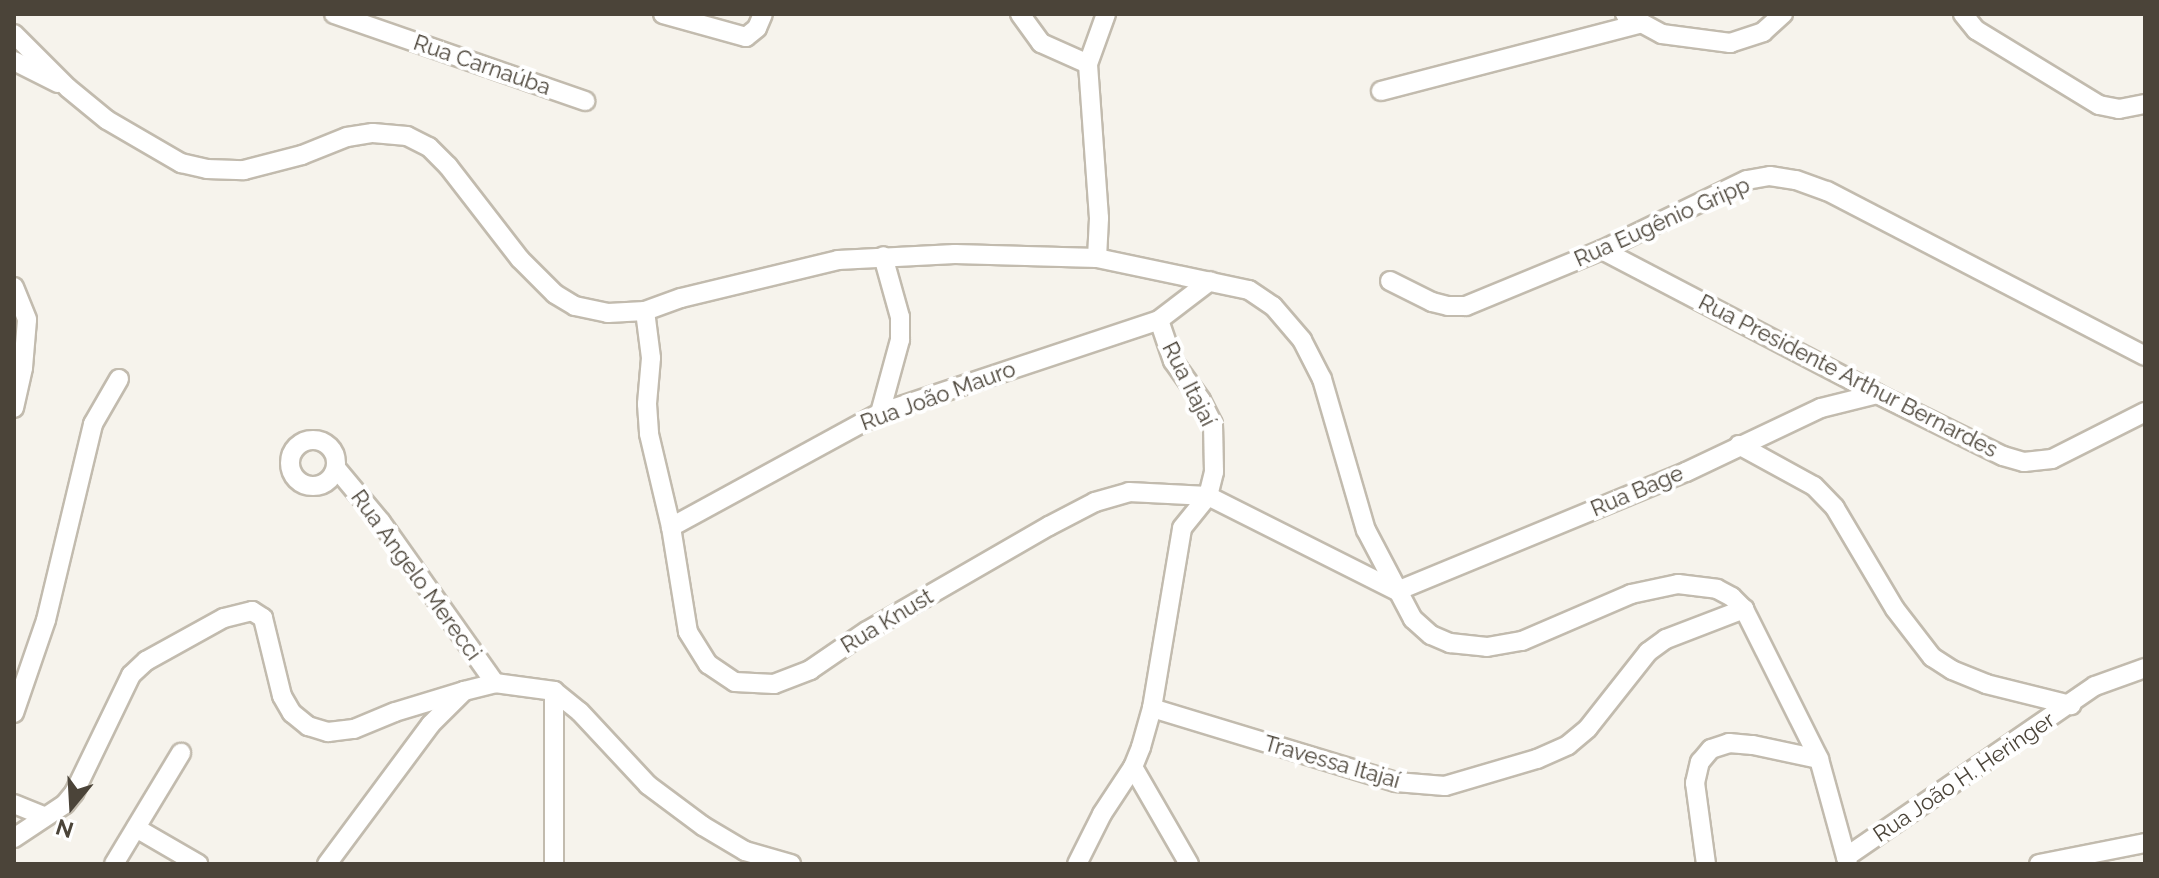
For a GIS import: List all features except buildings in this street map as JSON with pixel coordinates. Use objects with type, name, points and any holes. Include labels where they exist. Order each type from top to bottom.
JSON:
[{"type":"street","name":"Rua Carnaúba","points":[[334,14],[585,101]]},
{"type":"street","points":[[663,14],[740,37],[748,36],[760,21]]},
{"type":"street","points":[[1020,14],[1041,43],[1088,64]]},
{"type":"street","points":[[1381,91],[1632,19],[1662,34],[1730,43],[1763,32],[1783,14]]},
{"type":"street","points":[[1963,14],[1976,30],[2099,105],[2119,109],[2145,104]]},
{"type":"street","points":[[1097,258],[1099,218],[1088,64],[1103,21]]},
{"type":"street","points":[[14,34],[68,88],[107,120],[181,163],[207,169],[244,170],[302,155],[347,137],[373,133],[407,136],[429,147],[448,166],[520,259],[555,294],[575,306],[608,313],[645,311],[747,280],[838,260],[883,256],[1097,258],[1249,290],[1273,306],[1302,340],[1322,379],[1366,530],[1413,619],[1431,635],[1450,643],[1487,647],[1522,641],[1631,594],[1678,584],[1717,589],[1744,609],[1819,759],[1847,860]]},
{"type":"street","points":[[14,61],[68,88]]},
{"type":"street","name":"Rua Eugênio Gripp","points":[[1390,281],[1432,302],[1466,306],[1602,250],[1747,180],[1770,176],[1796,180],[1827,191],[2145,356]]},
{"type":"street","name":"Rua Presidente Arthur Bernardes","points":[[1602,250],[1877,394],[2003,456],[2024,462],[2052,459],[2144,413]]},
{"type":"street","points":[[880,413],[900,340],[900,317],[883,256]]},
{"type":"street","name":"Rua João Mauro","points":[[671,527],[880,413],[1159,320],[1210,281]]},
{"type":"street","points":[[14,287],[27,320],[23,368],[14,408]]},
{"type":"street","name":"Rua Knust","points":[[645,311],[651,358],[647,404],[649,434],[671,527],[688,632],[708,664],[735,682],[774,684],[810,670],[867,631],[1095,502],[1129,492],[1208,496],[1397,591]]},
{"type":"street","name":"Rua Itajaí","points":[[1159,320],[1173,361],[1201,400],[1213,424],[1217,446],[1208,496]]},
{"type":"street","points":[[14,713],[46,620],[93,424],[119,379]]},
{"type":"street","name":"Rua Bage","points":[[1397,591],[1686,472],[1821,408],[1877,394]]},
{"type":"street","points":[[1739,445],[1800,476],[1825,497],[1895,609],[1932,657],[1986,684],[2076,701]]},
{"type":"street","name":"Rua Angelo Merecci","points":[[336,468],[381,522],[495,683]]},
{"type":"street","points":[[1077,864],[1102,814],[1133,767],[1152,708],[1180,535],[1185,520],[1208,496]]},
{"type":"street","name":"Travessa Itajaí","points":[[1152,708],[1396,782],[1445,786],[1537,759],[1568,745],[1588,728],[1648,652],[1666,639],[1744,609]]},
{"type":"street","points":[[14,838],[74,793],[131,675],[166,649],[224,618],[244,612],[257,613],[263,618],[282,696],[292,713],[308,726],[328,732],[354,729],[395,712],[495,683],[554,691],[580,712],[648,785],[703,826],[745,851],[791,864]]},
{"type":"street","name":"Rua João H. Heringer","points":[[1847,860],[2076,701],[2111,679],[2145,668]]},
{"type":"street","points":[[327,864],[431,724],[464,691]]},
{"type":"street","points":[[554,691],[554,864]]},
{"type":"street","points":[[1706,864],[1695,783],[1700,762],[1711,749],[1729,743],[1753,745],[1819,759]]},
{"type":"street","points":[[114,864],[181,753]]},
{"type":"street","points":[[1133,767],[1189,864]]},
{"type":"street","points":[[14,804],[49,814]]},
{"type":"street","points":[[136,828],[198,864]]},
{"type":"street","points":[[2039,864],[2145,843]]}]
